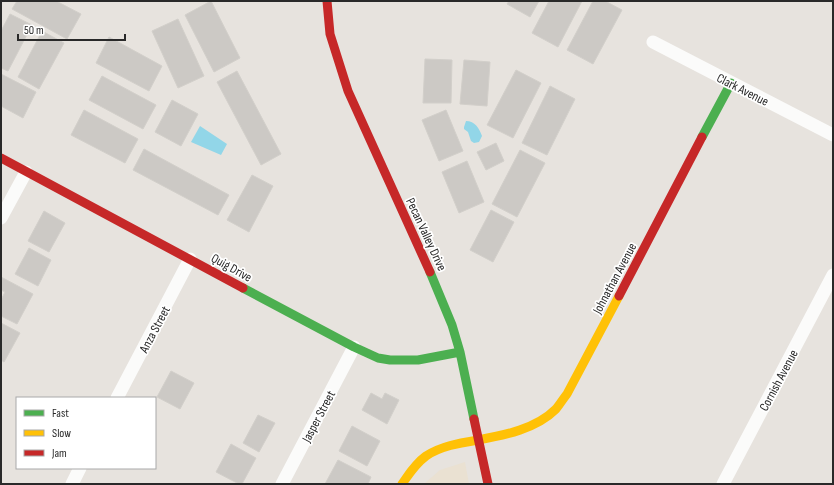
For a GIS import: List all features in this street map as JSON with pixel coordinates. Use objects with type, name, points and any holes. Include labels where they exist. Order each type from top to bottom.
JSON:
[{"type":"street","name":"Pecan Valley Drive","points":[[327,1],[330,34],[348,91],[434,280],[452,325],[460,352],[488,484]]},
{"type":"street","name":"Clark Avenue","points":[[653,42],[833,135]]},
{"type":"street","name":"Johnathan Avenue","points":[[402,484],[411,470],[421,460],[432,453],[457,443],[518,430],[535,424],[556,410],[567,394],[731,83]]},
{"type":"street","name":"Quig Drive","points":[[1,158],[354,347],[378,358],[390,360],[418,360],[460,352]]},
{"type":"street","points":[[1,218],[26,172]]},
{"type":"street","name":"Anza Street","points":[[118,397],[190,259]]},
{"type":"street","name":"Cornish Avenue","points":[[723,484],[833,275]]},
{"type":"street","name":"Jasper Street","points":[[282,484],[354,347]]},
{"type":"street","points":[[72,484],[80,469]]},
{"type":"shaded area","points":[[465,462],[469,484],[424,484],[440,470]]},
{"type":"water","points":[[466,121],[472,122],[478,128],[482,136],[479,142],[474,143],[471,141],[468,132],[464,129]]},
{"type":"water","points":[[200,126],[227,144],[221,155],[191,142]]},
{"type":"building","points":[[17,1],[56,1],[81,14],[67,39],[12,9]]},
{"type":"building","points":[[211,1],[240,58],[214,72],[185,15]]},
{"type":"building","points":[[509,1],[539,1],[530,17],[507,4]]},
{"type":"building","points":[[549,1],[582,1],[558,47],[532,33]]},
{"type":"building","points":[[593,1],[605,1],[622,10],[593,64],[567,50]]},
{"type":"building","points":[[10,14],[32,25],[8,71],[1,68],[1,31]]},
{"type":"building","points":[[178,19],[204,76],[178,88],[152,31]]},
{"type":"building","points":[[42,31],[64,43],[39,89],[18,77]]},
{"type":"building","points":[[109,37],[162,66],[149,91],[96,63]]},
{"type":"building","points":[[425,59],[452,60],[451,103],[423,103]]},
{"type":"building","points":[[464,60],[490,62],[487,106],[460,104]]},
{"type":"building","points":[[516,70],[541,83],[513,138],[487,125]]},
{"type":"building","points":[[237,71],[281,154],[261,165],[217,82]]},
{"type":"building","points":[[1,74],[36,92],[23,118],[1,106]]},
{"type":"building","points":[[102,76],[156,105],[143,129],[89,100]]},
{"type":"building","points":[[550,86],[575,99],[547,155],[522,143]]},
{"type":"building","points":[[172,100],[198,114],[181,146],[155,132]]},
{"type":"building","points":[[84,110],[138,139],[125,163],[71,135]]},
{"type":"building","points":[[446,110],[463,151],[439,161],[422,120]]},
{"type":"building","points":[[496,143],[504,161],[486,170],[477,152]]},
{"type":"building","points":[[144,149],[229,195],[218,215],[133,170]]},
{"type":"building","points":[[520,150],[545,163],[517,217],[492,204]]},
{"type":"building","points":[[467,161],[484,202],[459,213],[442,172]]},
{"type":"building","points":[[252,175],[273,186],[249,232],[227,220]]},
{"type":"building","points":[[491,210],[514,222],[493,262],[470,250]]},
{"type":"building","points":[[44,211],[65,223],[49,252],[28,241]]},
{"type":"building","points":[[29,248],[51,260],[38,286],[15,274]]},
{"type":"building","points":[[1,277],[33,294],[17,324],[1,316],[1,300],[5,292],[1,290]]},
{"type":"building","points":[[1,323],[20,333],[4,362],[1,360]]},
{"type":"building","points":[[171,371],[194,383],[180,409],[157,397]]},
{"type":"building","points":[[371,393],[382,399],[385,393],[399,400],[387,424],[362,410]]},
{"type":"building","points":[[258,415],[275,423],[259,452],[243,443]]},
{"type":"building","points":[[352,426],[380,441],[367,466],[339,451]]},
{"type":"building","points":[[231,444],[256,458],[242,484],[239,484],[216,472]]},
{"type":"building","points":[[338,460],[371,477],[368,484],[325,484]]},
{"type":"traffic: fast","points":[[702,137],[731,83]]},
{"type":"traffic: fast","points":[[430,272],[452,325],[460,352],[474,419]]},
{"type":"traffic: fast","points":[[243,288],[354,347],[378,358],[390,360],[418,360],[460,352]]},
{"type":"traffic: slow","points":[[402,484],[412,469],[419,462],[426,456],[438,450],[451,445],[499,436],[520,430],[539,422],[548,416],[556,409],[567,394],[619,296]]},
{"type":"traffic: jam","points":[[327,1],[330,34],[348,91],[430,272]]},
{"type":"traffic: jam","points":[[619,296],[702,137]]},
{"type":"traffic: jam","points":[[1,158],[243,288]]},
{"type":"traffic: jam","points":[[474,419],[488,484]]}]
